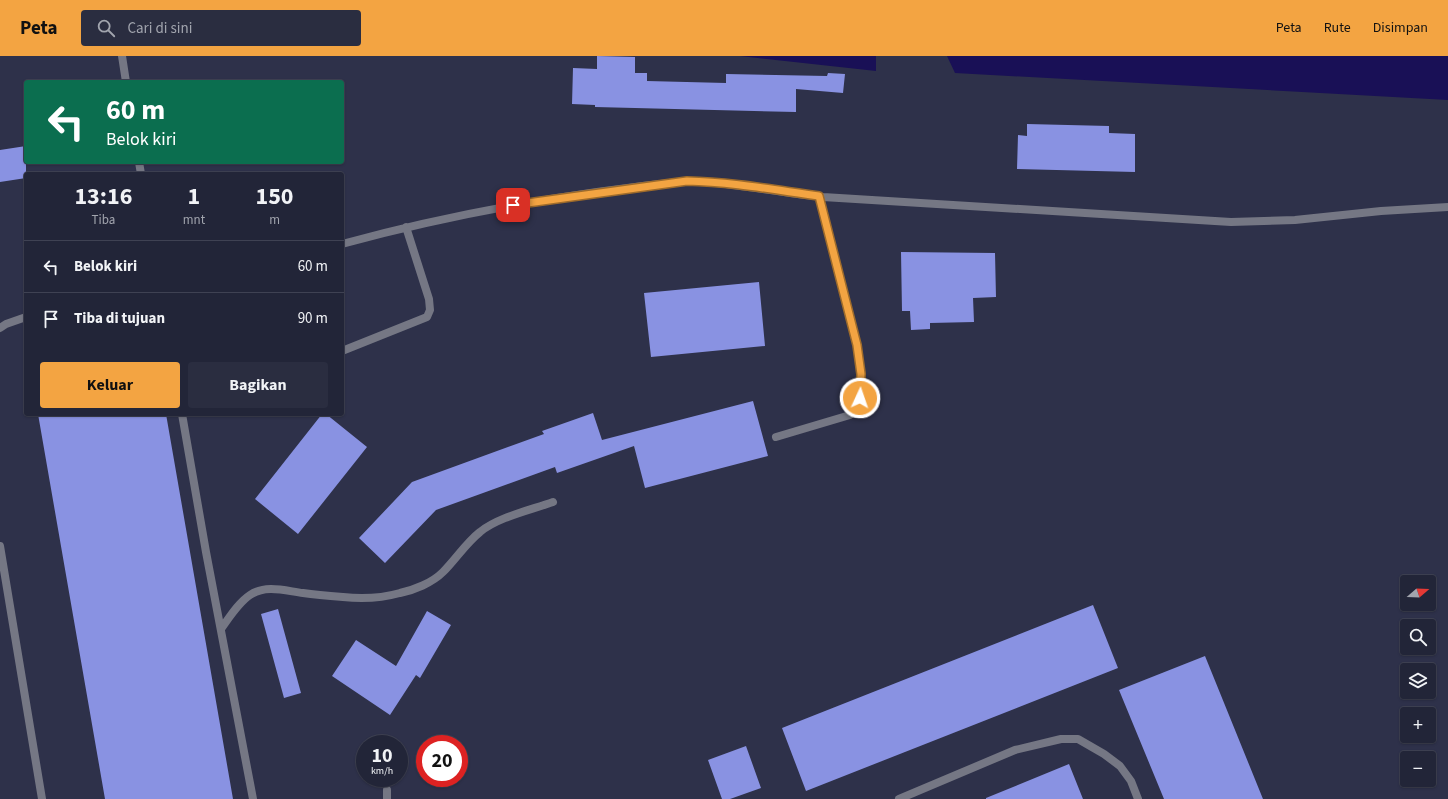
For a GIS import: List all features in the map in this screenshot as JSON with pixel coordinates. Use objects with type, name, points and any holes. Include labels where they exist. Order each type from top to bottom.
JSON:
[{"type":"lane","points":[[122,56],[126,80]]},
{"type":"lane","points":[[344,243],[406,226],[498,207],[687,181],[733,184],[819,196],[1231,222],[1295,220],[1381,211],[1448,207]]},
{"type":"lane","points":[[776,437],[850,415],[856,408],[860,398],[861,374],[857,345],[819,196]]},
{"type":"lane","points":[[344,350],[427,317],[430,310],[429,298],[406,226]]},
{"type":"lane","points":[[0,328],[6,324],[24,318]]},
{"type":"lane","points":[[182,416],[253,799]]},
{"type":"lane","points":[[221,629],[250,594],[265,589],[282,589],[304,594],[344,598],[373,598],[400,594],[422,586],[442,573],[466,544],[481,531],[504,519],[553,502]]},
{"type":"lane","points":[[0,546],[42,799]]},
{"type":"lane","points":[[899,799],[1015,750],[1060,739],[1078,739],[1104,754],[1120,766],[1131,781],[1138,799]]},
{"type":"lane","points":[[387,790],[387,799]]},
{"type":"shaded area","points":[[740,56],[876,56],[876,71]]},
{"type":"shaded area","points":[[947,56],[1448,56],[1448,100],[955,73]]},
{"type":"building","points":[[597,56],[635,57],[635,73],[647,73],[647,81],[726,83],[726,74],[827,76],[828,73],[845,74],[843,93],[796,89],[796,112],[595,107],[595,105],[572,104],[573,68],[597,69]]},
{"type":"building","points":[[1027,124],[1109,126],[1109,133],[1135,134],[1135,172],[1017,169],[1018,135],[1027,136]]},
{"type":"building","points":[[24,146],[24,164],[26,164],[26,172],[24,172],[24,178],[0,182],[0,150]]},
{"type":"building","points":[[901,252],[995,253],[996,297],[973,298],[974,322],[930,323],[930,329],[911,330],[910,311],[902,311]]},
{"type":"building","points":[[759,282],[765,346],[651,357],[644,293]]},
{"type":"building","points":[[753,401],[768,456],[645,488],[634,446],[557,473],[555,467],[436,510],[385,563],[359,538],[412,482],[544,434],[542,431],[593,413],[602,440]]},
{"type":"building","points":[[38,416],[166,416],[233,799],[105,799]]},
{"type":"building","points":[[320,416],[328,416],[367,447],[298,534],[255,499]]},
{"type":"building","points":[[1093,605],[1118,668],[806,791],[782,728]]},
{"type":"building","points":[[278,609],[301,693],[284,698],[261,614]]},
{"type":"building","points":[[427,611],[451,625],[420,678],[416,675],[390,715],[332,676],[356,640],[396,666]]},
{"type":"building","points":[[1205,656],[1263,799],[1164,799],[1119,690]]},
{"type":"building","points":[[746,746],[761,788],[730,799],[722,799],[708,760]]},
{"type":"building","points":[[1069,764],[1083,799],[986,799],[986,798]]},
{"type":"route","points":[[513,205],[687,181],[740,185],[819,196],[857,345],[861,374],[860,398]]}]
